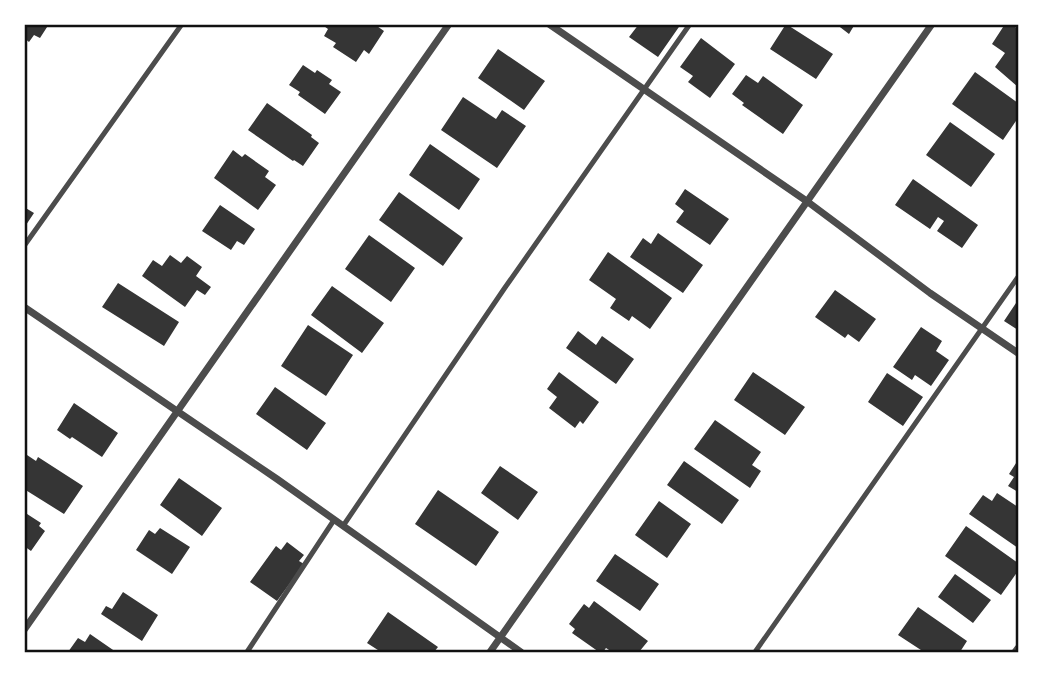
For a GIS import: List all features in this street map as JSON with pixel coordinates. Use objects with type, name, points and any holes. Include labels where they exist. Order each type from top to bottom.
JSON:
[{"type":"street","points":[[24,630],[449,24]]},
{"type":"street","points":[[549,24],[808,202],[1018,353]]},
{"type":"street","points":[[489,653],[932,24]]},
{"type":"street","points":[[24,307],[277,479],[521,653]]},
{"type":"street","points":[[1015,653],[1018,648]]},
{"type":"lane","points":[[24,246],[182,24]]},
{"type":"lane","points":[[343,526],[504,289],[690,24]]},
{"type":"lane","points":[[755,653],[1018,277]]},
{"type":"lane","points":[[247,653],[334,520]]},
{"type":"building","points":[[24,24],[49,24],[40,38],[34,35],[29,42],[24,38]]},
{"type":"building","points":[[321,24],[374,24],[384,31],[369,54],[364,50],[356,62],[333,47],[336,43],[324,36],[328,29]]},
{"type":"building","points":[[639,24],[681,24],[658,57],[629,37]]},
{"type":"building","points":[[786,24],[833,54],[816,79],[770,49]]},
{"type":"building","points":[[836,24],[855,24],[849,34]]},
{"type":"building","points":[[1005,24],[1011,24],[1018,29],[1018,87],[995,67],[1005,53],[992,44]]},
{"type":"building","points":[[701,38],[735,64],[710,98],[688,82],[693,76],[680,67]]},
{"type":"building","points":[[498,49],[545,81],[524,110],[478,78]]},
{"type":"building","points":[[303,65],[332,80],[329,84],[341,92],[325,114],[298,95],[300,92],[289,85]]},
{"type":"building","points":[[975,72],[1018,103],[1018,118],[1003,140],[952,104]]},
{"type":"building","points":[[746,75],[758,83],[763,76],[803,105],[783,134],[742,105],[744,103],[732,94]]},
{"type":"building","points":[[463,97],[496,119],[502,110],[526,126],[497,168],[441,130]]},
{"type":"building","points":[[267,103],[319,143],[303,166],[248,130]]},
{"type":"building","points":[[950,122],[995,154],[971,187],[926,155]]},
{"type":"building","points":[[430,144],[480,179],[459,210],[409,175]]},
{"type":"building","points":[[233,150],[242,157],[245,154],[269,171],[265,177],[276,185],[258,210],[214,178]]},
{"type":"building","points":[[913,179],[978,225],[962,248],[937,231],[944,221],[938,217],[930,229],[895,205]]},
{"type":"building","points":[[685,189],[729,219],[710,245],[676,222],[684,211],[675,204]]},
{"type":"building","points":[[399,192],[463,238],[443,266],[379,220]]},
{"type":"building","points":[[220,205],[255,229],[244,245],[237,241],[231,250],[202,231]]},
{"type":"building","points":[[24,207],[34,213],[24,228]]},
{"type":"building","points":[[658,233],[703,265],[683,293],[630,257],[643,238],[651,244]]},
{"type":"building","points":[[369,235],[415,268],[391,302],[345,269]]},
{"type":"building","points":[[608,252],[672,298],[650,329],[632,316],[629,321],[610,308],[616,299],[589,280]]},
{"type":"building","points":[[170,255],[181,263],[187,256],[202,267],[196,276],[211,287],[205,295],[197,290],[185,307],[142,276],[153,260],[162,266]]},
{"type":"building","points":[[118,283],[179,322],[164,346],[102,307]]},
{"type":"building","points":[[332,286],[384,323],[362,353],[311,315]]},
{"type":"building","points":[[835,290],[876,319],[859,342],[848,334],[845,338],[815,317]]},
{"type":"building","points":[[1018,300],[1018,330],[1004,321]]},
{"type":"building","points":[[308,325],[353,355],[326,396],[281,366]]},
{"type":"building","points":[[921,327],[942,341],[936,351],[949,360],[931,386],[915,375],[912,380],[893,367]]},
{"type":"building","points":[[578,331],[596,345],[602,336],[634,359],[616,384],[566,348]]},
{"type":"building","points":[[559,372],[599,402],[583,424],[580,421],[575,428],[549,408],[557,397],[547,389]]},
{"type":"building","points":[[753,372],[805,407],[785,435],[734,400]]},
{"type":"building","points":[[887,373],[923,397],[903,426],[868,402]]},
{"type":"building","points":[[275,387],[326,423],[307,450],[256,414]]},
{"type":"building","points":[[74,403],[118,433],[102,457],[57,430]]},
{"type":"building","points":[[715,420],[761,452],[752,465],[761,471],[750,488],[694,449]]},
{"type":"building","points":[[24,453],[36,461],[38,457],[83,486],[64,514],[24,489]]},
{"type":"building","points":[[1018,460],[1018,492],[1008,486],[1014,477],[1009,474]]},
{"type":"building","points":[[684,461],[739,500],[722,524],[667,485]]},
{"type":"building","points":[[500,466],[538,492],[518,520],[481,493]]},
{"type":"building","points":[[179,478],[222,508],[202,536],[160,505]]},
{"type":"building","points":[[438,490],[499,532],[476,566],[415,524]]},
{"type":"building","points":[[997,493],[1018,507],[1018,548],[969,514],[983,495],[992,501]]},
{"type":"building","points":[[659,501],[691,524],[667,558],[635,535]]},
{"type":"building","points":[[24,512],[41,523],[39,526],[45,531],[31,551],[24,546]]},
{"type":"building","points":[[966,526],[1018,563],[1018,571],[1001,595],[945,556]]},
{"type":"building","points":[[160,528],[190,547],[172,574],[136,550],[149,530],[155,534]]},
{"type":"building","points":[[287,542],[304,555],[299,561],[304,564],[277,601],[250,582],[276,546],[281,550]]},
{"type":"building","points":[[615,554],[659,584],[640,611],[596,581]]},
{"type":"building","points":[[955,574],[991,600],[973,623],[938,597]]},
{"type":"building","points":[[123,592],[158,615],[142,641],[101,614],[106,606],[112,609]]},
{"type":"building","points":[[594,601],[648,641],[639,652],[612,652],[606,648],[599,652],[572,633],[575,629],[569,624],[584,604],[589,608]]},
{"type":"building","points":[[918,607],[967,641],[960,652],[924,652],[898,635]]},
{"type":"building","points":[[388,612],[438,647],[434,652],[381,652],[367,643]]},
{"type":"building","points":[[90,634],[116,652],[68,652],[78,638],[85,642]]}]
